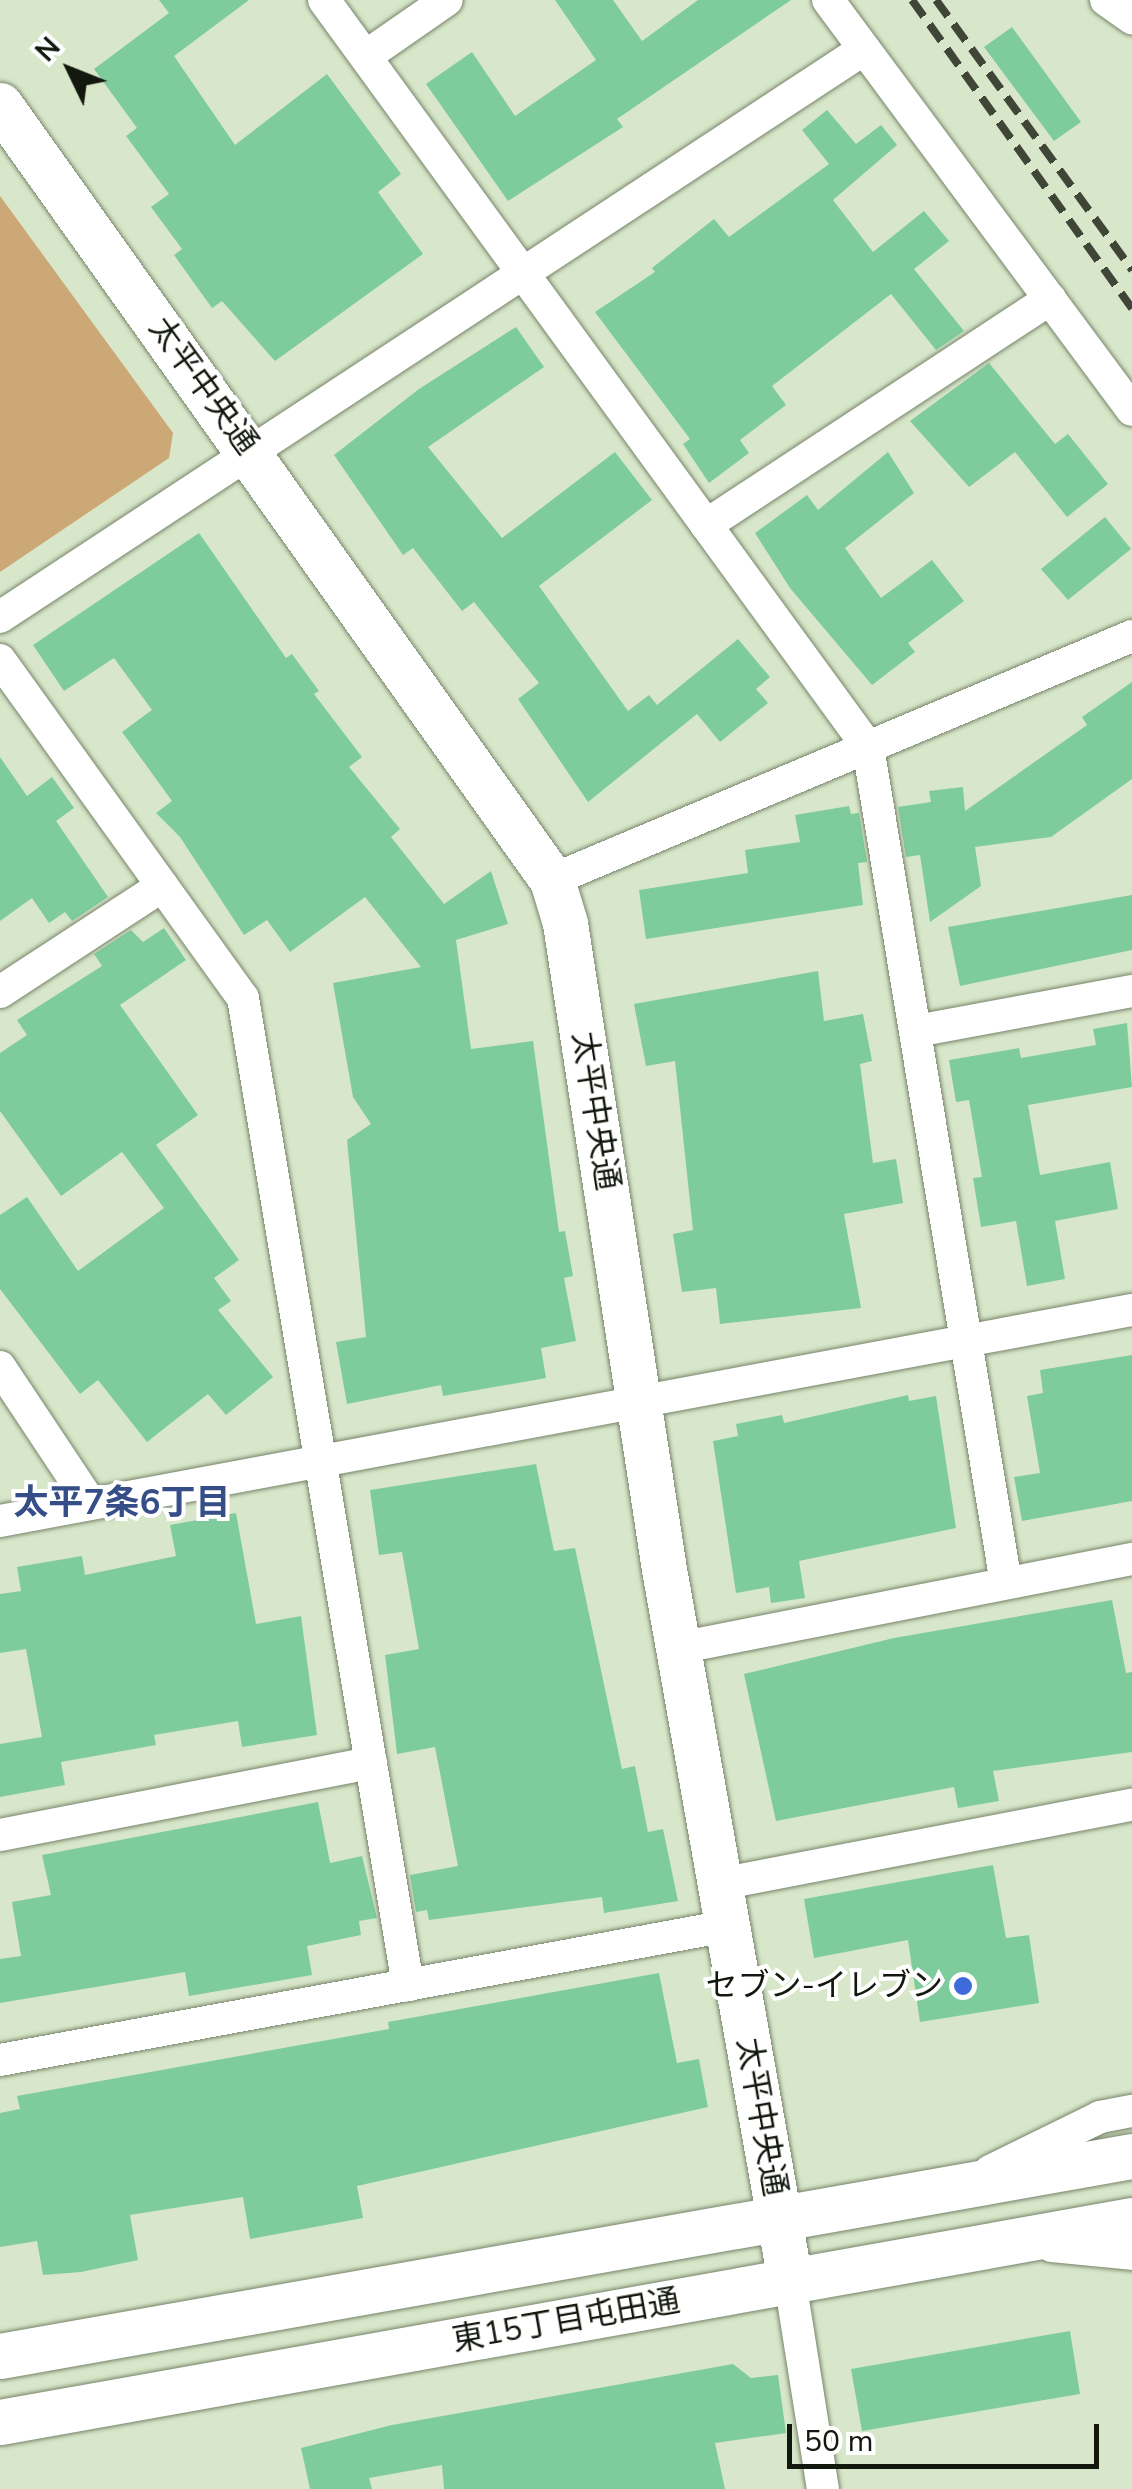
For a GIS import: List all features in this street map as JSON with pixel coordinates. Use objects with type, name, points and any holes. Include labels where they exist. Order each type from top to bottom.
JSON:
[{"type":"street","points":[[324,0],[868,747],[1006,1584]]},
{"type":"street","points":[[366,56],[447,0]]},
{"type":"street","points":[[828,0],[1132,410]]},
{"type":"street","points":[[1106,0],[1132,18]]},
{"type":"street","points":[[0,617],[864,49]]},
{"type":"street","name":"太平中央通","points":[[0,105],[250,450],[552,880],[565,923],[678,1648],[790,2281]]},
{"type":"street","points":[[706,525],[1050,299]]},
{"type":"street","points":[[552,880],[1132,636]]},
{"type":"street","points":[[0,660],[243,998],[408,1985]]},
{"type":"street","points":[[0,992],[162,886]]},
{"type":"street","points":[[916,1032],[1132,991]]},
{"type":"street","points":[[0,1521],[1132,1310]]},
{"type":"street","points":[[0,1367],[91,1504]]},
{"type":"street","points":[[678,1648],[1132,1559]]},
{"type":"street","points":[[0,1836],[371,1763]]},
{"type":"street","points":[[0,2060],[408,1985],[1132,1805]]},
{"type":"street","points":[[959,2186],[1100,2117],[1132,2111]]},
{"type":"street","name":"東15丁目屯田通","points":[[0,2356],[1132,2156]]},
{"type":"street","name":"東15丁目屯田通","points":[[0,2422],[1132,2220]]},
{"type":"street","points":[[1008,2242],[1132,2254]]},
{"type":"street","points":[[790,2281],[823,2489]]},
{"type":"shaded area","points":[[0,196],[173,433],[169,458],[0,572]]},
{"type":"building","points":[[159,0],[249,0],[174,56],[235,145],[327,74],[401,174],[378,192],[423,254],[275,361],[222,301],[212,308],[174,255],[182,249],[151,207],[169,194],[126,136],[137,128],[94,69],[169,13]]},
{"type":"building","points":[[555,0],[613,0],[642,41],[698,0],[791,0],[617,119],[623,127],[508,201],[426,84],[472,52],[515,116],[596,60]]},
{"type":"building","points":[[1012,27],[1081,122],[1054,141],[984,47]]},
{"type":"building","points":[[827,110],[856,144],[881,125],[897,145],[833,200],[873,252],[924,211],[949,241],[914,269],[964,331],[936,350],[891,294],[772,386],[786,405],[740,440],[749,453],[709,483],[683,444],[690,439],[595,312],[655,272],[652,268],[714,219],[729,237],[829,164],[802,130]]},
{"type":"building","points":[[516,327],[544,367],[428,447],[502,538],[615,452],[652,500],[539,586],[628,711],[649,695],[657,705],[738,639],[770,677],[756,689],[768,703],[720,742],[697,714],[588,802],[518,699],[539,683],[474,602],[462,611],[413,548],[403,555],[334,455],[419,389]]},
{"type":"building","points":[[989,363],[1055,444],[1068,434],[1108,484],[1067,517],[1015,452],[969,487],[910,421]]},
{"type":"building","points":[[888,452],[914,493],[845,548],[881,598],[932,560],[964,601],[908,643],[915,652],[872,685],[790,588],[755,533],[807,495],[818,510]]},
{"type":"building","points":[[1105,517],[1131,549],[1068,600],[1041,569]]},
{"type":"building","points":[[199,533],[286,658],[292,654],[319,691],[314,694],[362,757],[349,767],[400,829],[391,837],[444,904],[491,871],[508,924],[456,940],[471,1049],[533,1041],[559,1232],[565,1231],[573,1276],[564,1278],[576,1341],[541,1348],[546,1378],[443,1396],[441,1385],[347,1404],[336,1342],[366,1337],[347,1140],[371,1124],[353,1097],[333,983],[421,967],[365,897],[290,952],[267,920],[244,935],[180,837],[156,813],[172,801],[122,732],[152,710],[114,658],[64,691],[33,645]]},
{"type":"building","points":[[1132,682],[1132,779],[1051,837],[975,847],[981,886],[930,922],[920,855],[906,857],[898,807],[931,802],[929,791],[963,787],[965,811],[1087,725],[1082,717]]},
{"type":"building","points":[[0,757],[27,796],[52,777],[74,808],[56,821],[108,897],[72,921],[65,912],[49,923],[32,898],[0,921]]},
{"type":"building","points":[[849,806],[851,814],[859,813],[867,862],[858,863],[863,905],[646,939],[639,890],[748,873],[745,850],[800,842],[795,815]]},
{"type":"building","points":[[1132,895],[1132,950],[960,986],[948,927]]},
{"type":"building","points":[[164,928],[186,960],[120,1005],[198,1115],[156,1145],[239,1260],[214,1278],[231,1301],[218,1310],[273,1377],[226,1415],[208,1394],[147,1442],[98,1380],[80,1394],[0,1289],[0,1215],[27,1197],[78,1271],[164,1208],[122,1152],[61,1196],[0,1111],[0,1053],[27,1035],[17,1020],[102,966],[94,954],[131,930],[143,942]]},
{"type":"building","points":[[818,971],[824,1021],[863,1014],[872,1061],[860,1064],[873,1163],[896,1159],[903,1203],[844,1214],[861,1308],[720,1324],[716,1288],[682,1292],[673,1234],[693,1230],[675,1061],[646,1066],[634,1004]]},
{"type":"building","points":[[1127,1023],[1132,1087],[1028,1105],[1040,1175],[1110,1162],[1118,1209],[1055,1221],[1065,1279],[1027,1286],[1016,1221],[981,1227],[973,1178],[982,1177],[969,1100],[956,1102],[949,1060],[1019,1048],[1021,1058],[1096,1045],[1093,1029]]},
{"type":"building","points":[[1132,1355],[1132,1501],[1022,1521],[1014,1477],[1040,1473],[1027,1396],[1043,1393],[1040,1370]]},
{"type":"building","points":[[908,1395],[909,1401],[936,1396],[956,1528],[799,1561],[805,1598],[771,1603],[769,1587],[736,1593],[713,1441],[738,1436],[736,1424],[782,1415],[784,1423]]},
{"type":"building","points":[[536,1464],[554,1551],[575,1548],[622,1769],[635,1766],[648,1832],[663,1829],[678,1901],[604,1913],[602,1897],[429,1920],[427,1910],[416,1912],[410,1875],[458,1866],[435,1747],[397,1754],[385,1655],[419,1649],[402,1552],[379,1555],[370,1490]]},
{"type":"building","points":[[236,1513],[256,1624],[301,1616],[317,1735],[242,1747],[238,1721],[154,1735],[156,1745],[61,1762],[65,1785],[0,1797],[0,1744],[42,1737],[26,1649],[0,1653],[0,1594],[21,1591],[17,1567],[82,1556],[85,1575],[176,1556],[170,1525]]},
{"type":"building","points":[[1112,1600],[1126,1673],[1132,1672],[1132,1752],[993,1771],[999,1801],[958,1808],[954,1787],[776,1821],[744,1674],[894,1638]]},
{"type":"building","points":[[318,1802],[330,1863],[362,1856],[377,1918],[359,1921],[361,1935],[307,1946],[312,1975],[189,1996],[185,1972],[0,2003],[0,1959],[21,1956],[12,1902],[51,1895],[42,1855]]},
{"type":"building","points":[[993,1865],[1006,1938],[1029,1935],[1039,2003],[920,2022],[908,1940],[814,1958],[804,1899]]},
{"type":"building","points":[[659,1973],[677,2063],[699,2059],[708,2107],[357,2186],[363,2218],[250,2239],[243,2197],[130,2215],[138,2260],[81,2272],[43,2275],[37,2241],[0,2247],[0,2113],[20,2109],[17,2096],[389,2029],[388,2022]]},
{"type":"building","points":[[1070,2331],[1080,2394],[862,2431],[851,2369]]},
{"type":"building","points":[[733,2364],[751,2378],[778,2375],[786,2433],[715,2443],[725,2489],[444,2489],[442,2465],[369,2478],[372,2489],[310,2489],[301,2448],[392,2425]]},
{"type":"railway","points":[[912,0],[1132,308]]},
{"type":"railway","points":[[936,0],[1132,270]]},
{"type":"place","name":"セブン-イレブン","points":[[963,1986]]},
{"type":"district","name":"太平7条6丁目","points":[[122,1503]]}]
